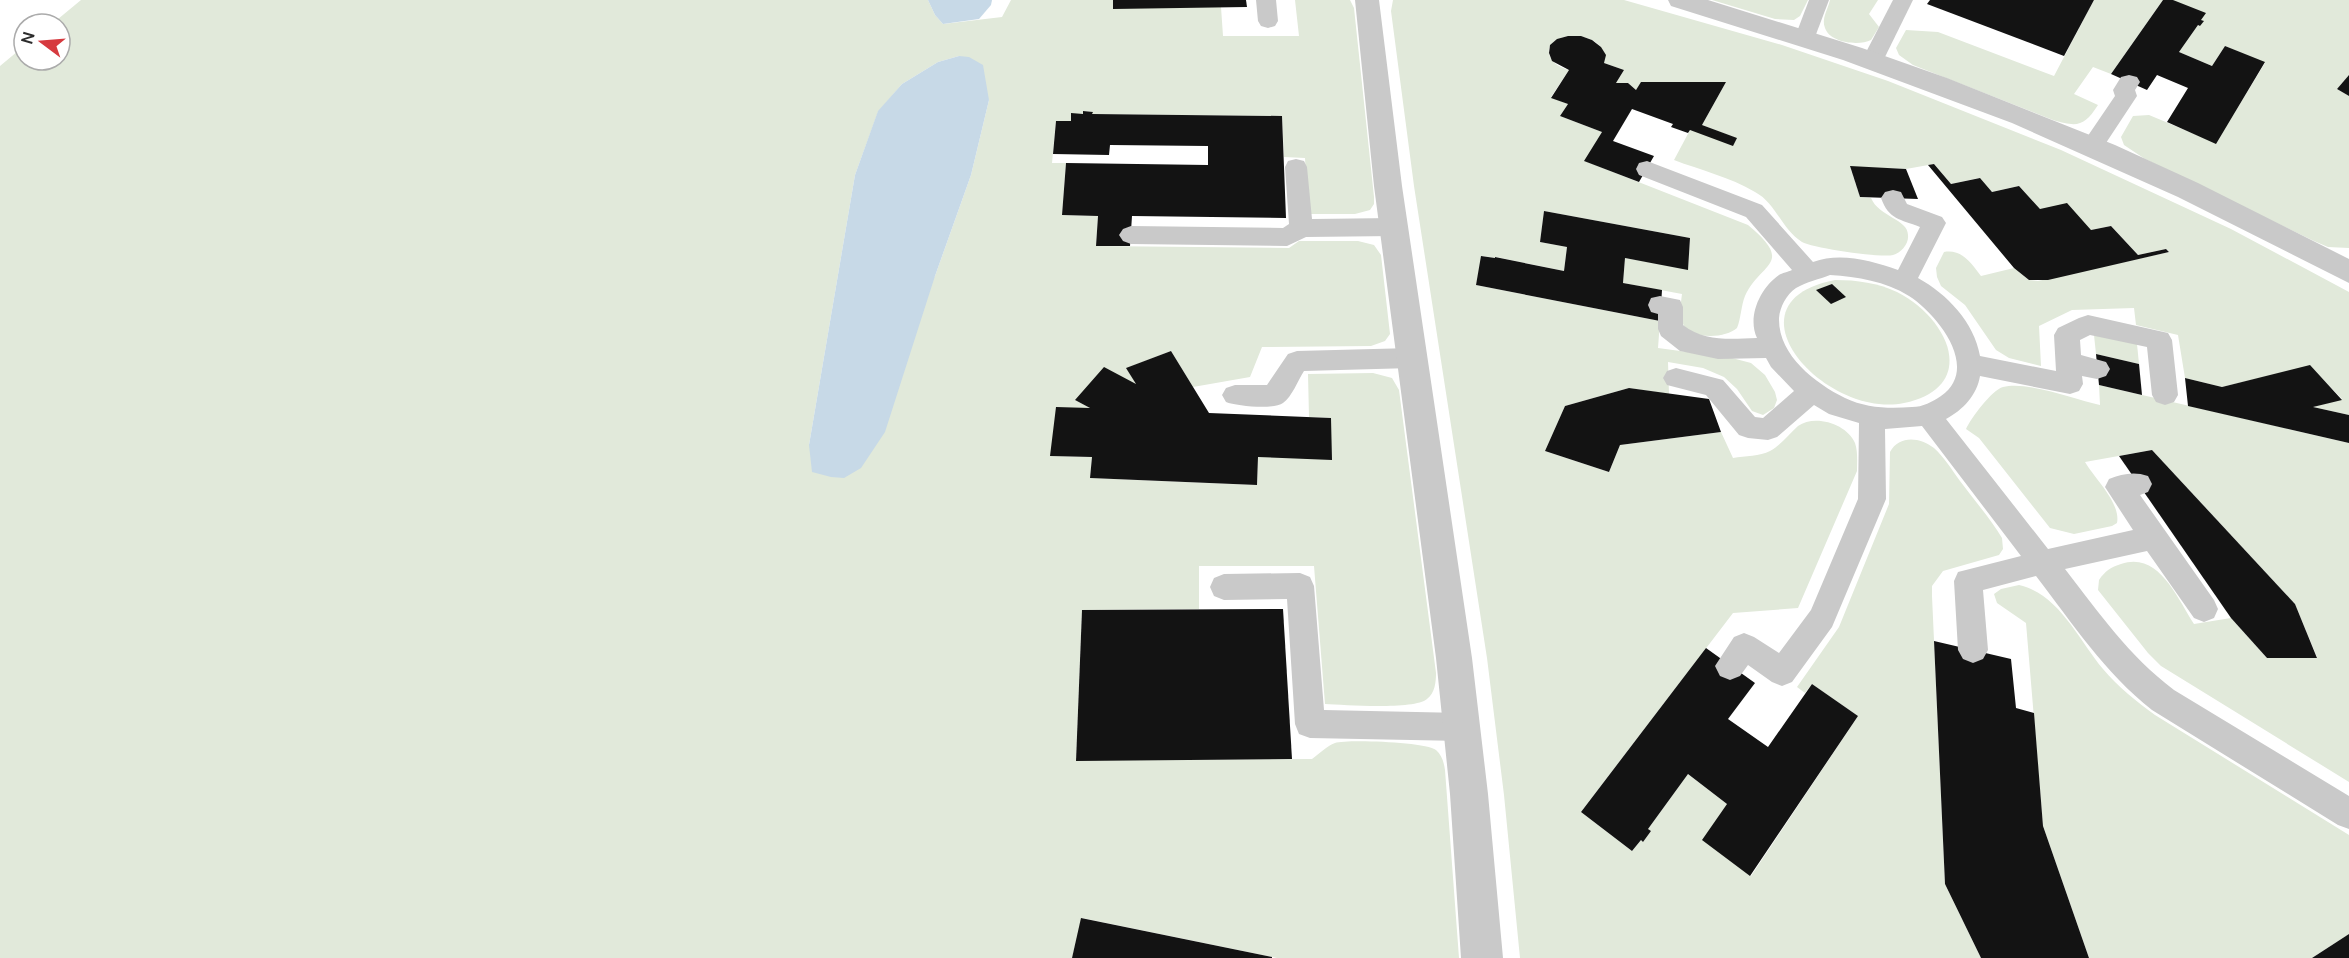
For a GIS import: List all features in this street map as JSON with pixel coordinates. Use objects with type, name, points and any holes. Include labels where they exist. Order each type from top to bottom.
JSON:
[{"type":"street","points":[[1367,0],[1394,227],[1462,727],[1482,958]]},
{"type":"street","points":[[1680,0],[1805,37],[1989,104],[2092,146],[2241,215],[2349,272]]},
{"type":"lane","points":[[1805,37],[1819,0]]},
{"type":"lane","points":[[1873,60],[1903,0]]},
{"type":"lane","points":[[2092,146],[2126,96],[2124,90],[2129,82]]},
{"type":"lane","points":[[1296,167],[1301,228]]},
{"type":"lane","points":[[1647,169],[1754,211],[1807,271]]},
{"type":"lane","points":[[1893,198],[1897,209],[1934,223],[1904,282]]},
{"type":"lane","points":[[1131,235],[1287,237],[1301,228],[1394,227]]},
{"type":"lane","points":[[1829,266],[1854,267],[1880,272],[1904,282],[1947,312],[1961,332],[1969,352],[1970,371],[1964,389],[1951,404],[1929,416],[1908,420],[1853,413],[1826,402],[1784,368],[1772,348],[1765,328],[1767,309],[1774,293],[1788,280],[1807,271],[1829,266]]},
{"type":"lane","points":[[1660,305],[1671,307],[1670,329],[1689,344],[1718,349],[1772,348]]},
{"type":"lane","points":[[1970,364],[2070,384],[2067,335],[2088,325],[2159,340],[2165,395]]},
{"type":"lane","points":[[1234,395],[1273,406],[1297,361],[1412,358]]},
{"type":"lane","points":[[2069,363],[2097,369]]},
{"type":"lane","points":[[1677,378],[1714,387],[1724,413],[1748,427],[1768,429],[1811,392]]},
{"type":"lane","points":[[1929,416],[2121,664],[2141,683],[2163,700],[2349,814]]},
{"type":"lane","points":[[1730,666],[1744,646],[1782,672],[1822,618],[1872,499],[1872,417]]},
{"type":"lane","points":[[2138,484],[2119,487],[2204,609]]},
{"type":"lane","points":[[1973,650],[1968,581],[2113,544],[2154,538]]},
{"type":"lane","points":[[1224,587],[1300,586],[1310,724],[1462,727]]},
{"type":"green space","points":[[81,0],[928,0],[935,15],[943,24],[1002,17],[1011,0],[1113,0],[1221,7],[1223,36],[1299,36],[1295,0],[1350,0],[1354,8],[1374,197],[1374,204],[1370,210],[1355,214],[1308,214],[1305,158],[1284,157],[1282,116],[1092,114],[1092,112],[1083,111],[1083,114],[1072,114],[1071,121],[1056,121],[1052,163],[1066,163],[1062,215],[1098,216],[1096,246],[1289,248],[1299,241],[1358,241],[1374,245],[1381,255],[1390,334],[1385,341],[1371,346],[1262,347],[1250,377],[1193,387],[1171,351],[1127,368],[1136,384],[1075,400],[1090,408],[1051,456],[1092,457],[1090,478],[1257,485],[1258,457],[1331,418],[1309,417],[1308,374],[1373,373],[1392,378],[1399,390],[1436,673],[1433,691],[1427,699],[1408,705],[1325,704],[1314,566],[1199,566],[1199,609],[1082,610],[1076,760],[1312,759],[1335,743],[1354,741],[1403,743],[1436,750],[1445,770],[1459,958],[1277,958],[1082,918],[1072,958],[0,958],[0,66],[12,56],[12,72],[72,72],[72,12],[66,12]],"holes":[[[959,56],[989,100],[971,175],[935,276],[809,445],[855,175],[878,112],[902,84],[938,62]]]},
{"type":"green space","points":[[1393,0],[1624,0],[1782,45],[1888,81],[2061,150],[2231,229],[2349,292],[2349,415],[2313,407],[2342,399],[2310,366],[2222,387],[2185,378],[2178,335],[2136,325],[2134,308],[2072,310],[2039,326],[2041,366],[2009,358],[1996,350],[1965,305],[1941,286],[1936,268],[1944,252],[1961,255],[1981,276],[2014,268],[2029,280],[2038,281],[2169,252],[2166,249],[2138,255],[2111,226],[2091,230],[2040,209],[2019,186],[1992,192],[1979,178],[1951,184],[1934,164],[1906,169],[1850,167],[1860,197],[1871,198],[1880,210],[1898,221],[1907,230],[1907,242],[1899,252],[1886,256],[1832,250],[1808,244],[1795,237],[1768,203],[1755,192],[1725,178],[1674,160],[1690,130],[1736,138],[1702,125],[1726,82],[1642,82],[1636,90],[1628,83],[1616,83],[1624,70],[1604,63],[1603,51],[1597,43],[1587,38],[1564,37],[1555,41],[1549,48],[1550,57],[1554,62],[1569,70],[1551,97],[1568,104],[1560,116],[1602,132],[1585,161],[1748,225],[1770,248],[1772,256],[1770,263],[1751,285],[1745,296],[1737,328],[1716,336],[1699,335],[1686,328],[1680,312],[1682,294],[1623,283],[1625,258],[1688,269],[1690,238],[1544,211],[1540,242],[1567,247],[1564,271],[1482,256],[1476,285],[1660,321],[1658,348],[1732,358],[1751,363],[1765,375],[1777,400],[1774,408],[1763,415],[1752,411],[1737,389],[1724,377],[1703,368],[1668,362],[1669,394],[1629,388],[1565,406],[1545,451],[1609,472],[1620,445],[1721,432],[1733,458],[1752,456],[1770,451],[1798,426],[1813,421],[1838,426],[1851,436],[1857,450],[1857,471],[1798,608],[1733,613],[1581,812],[1632,851],[1651,831],[1648,829],[1688,774],[1727,804],[1703,840],[1751,876],[1858,716],[1812,684],[1805,693],[1797,687],[1839,627],[1889,504],[1890,452],[1894,446],[1904,440],[1916,440],[1928,444],[1941,455],[2002,538],[2003,549],[1999,555],[1943,571],[1932,586],[1945,884],[1981,958],[1520,958],[1504,795],[1487,658],[1414,186],[1391,11]]},
{"type":"green space","points":[[1712,0],[1808,0],[1800,16],[1794,20],[1775,19]]},
{"type":"green space","points":[[1830,0],[1878,0],[1869,14],[1879,27],[1871,40],[1859,43],[1845,42],[1828,33],[1824,21]]},
{"type":"green space","points":[[2094,0],[2163,0],[2111,74],[2093,67],[2074,94],[2098,105],[2088,118],[2079,123],[2068,124],[2053,120],[1913,65],[1899,55],[1896,48],[1906,30],[1938,32],[2054,76]]},
{"type":"green space","points":[[2173,0],[2349,0],[2349,75],[2337,89],[2349,96],[2349,248],[2328,247],[2314,241],[2145,159],[2124,145],[2121,137],[2133,116],[2149,115],[2216,143],[2265,63],[2225,46],[2212,66],[2179,52],[2203,21]]},
{"type":"green space","points":[[1835,280],[1867,283],[1890,289],[1915,304],[1931,318],[1942,334],[1949,351],[1949,368],[1942,383],[1928,395],[1904,403],[1873,403],[1843,394],[1817,377],[1796,356],[1785,333],[1786,311],[1802,292]]},
{"type":"green space","points":[[2094,335],[2137,344],[2139,364],[2096,354]]},
{"type":"green space","points":[[2099,385],[2349,443],[2349,782],[2161,666],[2098,590],[2099,580],[2111,568],[2134,562],[2146,564],[2165,579],[2194,624],[2231,618],[2267,658],[2317,657],[2295,604],[2152,450],[2085,462],[2111,499],[2117,515],[2117,523],[2074,534],[2050,528],[1979,438],[1966,429],[1988,399],[2003,387],[2038,388],[2100,405]]},
{"type":"green space","points":[[2019,585],[2033,590],[2057,608],[2109,676],[2148,710],[2349,835],[2349,934],[2312,958],[2089,958],[2043,826],[2026,623],[1997,603],[1994,594],[2001,589]]},
{"type":"water","points":[[928,0],[992,0],[991,5],[979,19],[943,24],[935,15]]},
{"type":"water","points":[[959,56],[969,57],[983,65],[989,100],[971,175],[935,276],[885,432],[861,468],[844,478],[812,472],[809,445],[855,175],[878,111],[902,84],[938,62]]},
{"type":"building","points":[[1113,0],[1246,0],[1247,7],[1113,9]]},
{"type":"building","points":[[1930,0],[2094,0],[2064,56],[1927,4]]},
{"type":"building","points":[[2163,0],[2173,0],[2206,13],[2201,20],[2204,21],[2200,26],[2198,25],[2179,52],[2212,66],[2225,46],[2265,62],[2216,144],[2167,122],[2188,88],[2157,75],[2147,90],[2111,74]]},
{"type":"building","points":[[1581,36],[1601,47],[1606,55],[1604,63],[1624,70],[1616,83],[1628,83],[1636,90],[1641,82],[1726,82],[1702,125],[1737,138],[1733,146],[1690,130],[1688,133],[1671,127],[1673,124],[1632,109],[1613,141],[1654,156],[1639,182],[1584,161],[1602,132],[1560,116],[1568,104],[1551,98],[1569,70],[1552,61],[1549,53],[1550,45],[1557,39]]},
{"type":"building","points":[[2349,75],[2349,96],[2337,89]]},
{"type":"building","points":[[1083,111],[1093,112],[1092,114],[1282,116],[1286,218],[1132,216],[1130,246],[1096,246],[1098,216],[1062,215],[1066,163],[1208,165],[1208,146],[1110,145],[1109,155],[1053,154],[1056,121],[1071,121],[1071,113],[1083,114]]},
{"type":"building","points":[[1934,164],[1951,184],[1980,178],[1992,192],[2019,186],[2040,209],[2067,203],[2091,230],[2111,226],[2138,255],[2166,249],[2169,252],[2048,280],[2029,280],[2014,268],[1928,165]]},
{"type":"building","points":[[1850,166],[1906,169],[1918,199],[1860,197]]},
{"type":"building","points":[[1544,211],[1690,238],[1688,270],[1625,258],[1623,283],[1662,290],[1660,321],[1476,285],[1481,256],[1564,271],[1567,247],[1540,242]]},
{"type":"building","points":[[1832,284],[1846,297],[1831,304],[1816,290]]},
{"type":"building","points":[[1171,351],[1209,413],[1331,418],[1332,460],[1258,457],[1257,485],[1090,478],[1092,457],[1050,456],[1056,407],[1090,408],[1075,400],[1104,367],[1136,384],[1126,368]]},
{"type":"building","points":[[2096,354],[2139,364],[2142,395],[2099,385]]},
{"type":"building","points":[[2310,365],[2342,400],[2313,407],[2349,415],[2349,443],[2188,406],[2185,378],[2222,387]]},
{"type":"building","points":[[1629,388],[1709,399],[1721,432],[1620,445],[1609,472],[1545,451],[1565,406]]},
{"type":"building","points":[[2152,450],[2295,604],[2317,658],[2267,658],[2231,618],[2119,456]]},
{"type":"building","points":[[1283,609],[1292,759],[1076,761],[1082,610]]},
{"type":"building","points":[[1934,641],[2011,659],[2016,708],[2034,713],[2043,826],[2089,958],[1981,958],[1945,884]]},
{"type":"building","points":[[1706,648],[1755,683],[1728,719],[1768,747],[1812,684],[1858,716],[1750,876],[1702,840],[1727,804],[1688,774],[1648,829],[1651,831],[1643,842],[1641,840],[1632,851],[1581,812]]},
{"type":"building","points":[[1081,918],[1272,957],[1272,958],[1072,958]]},
{"type":"building","points":[[2349,934],[2349,958],[2312,958]]}]
